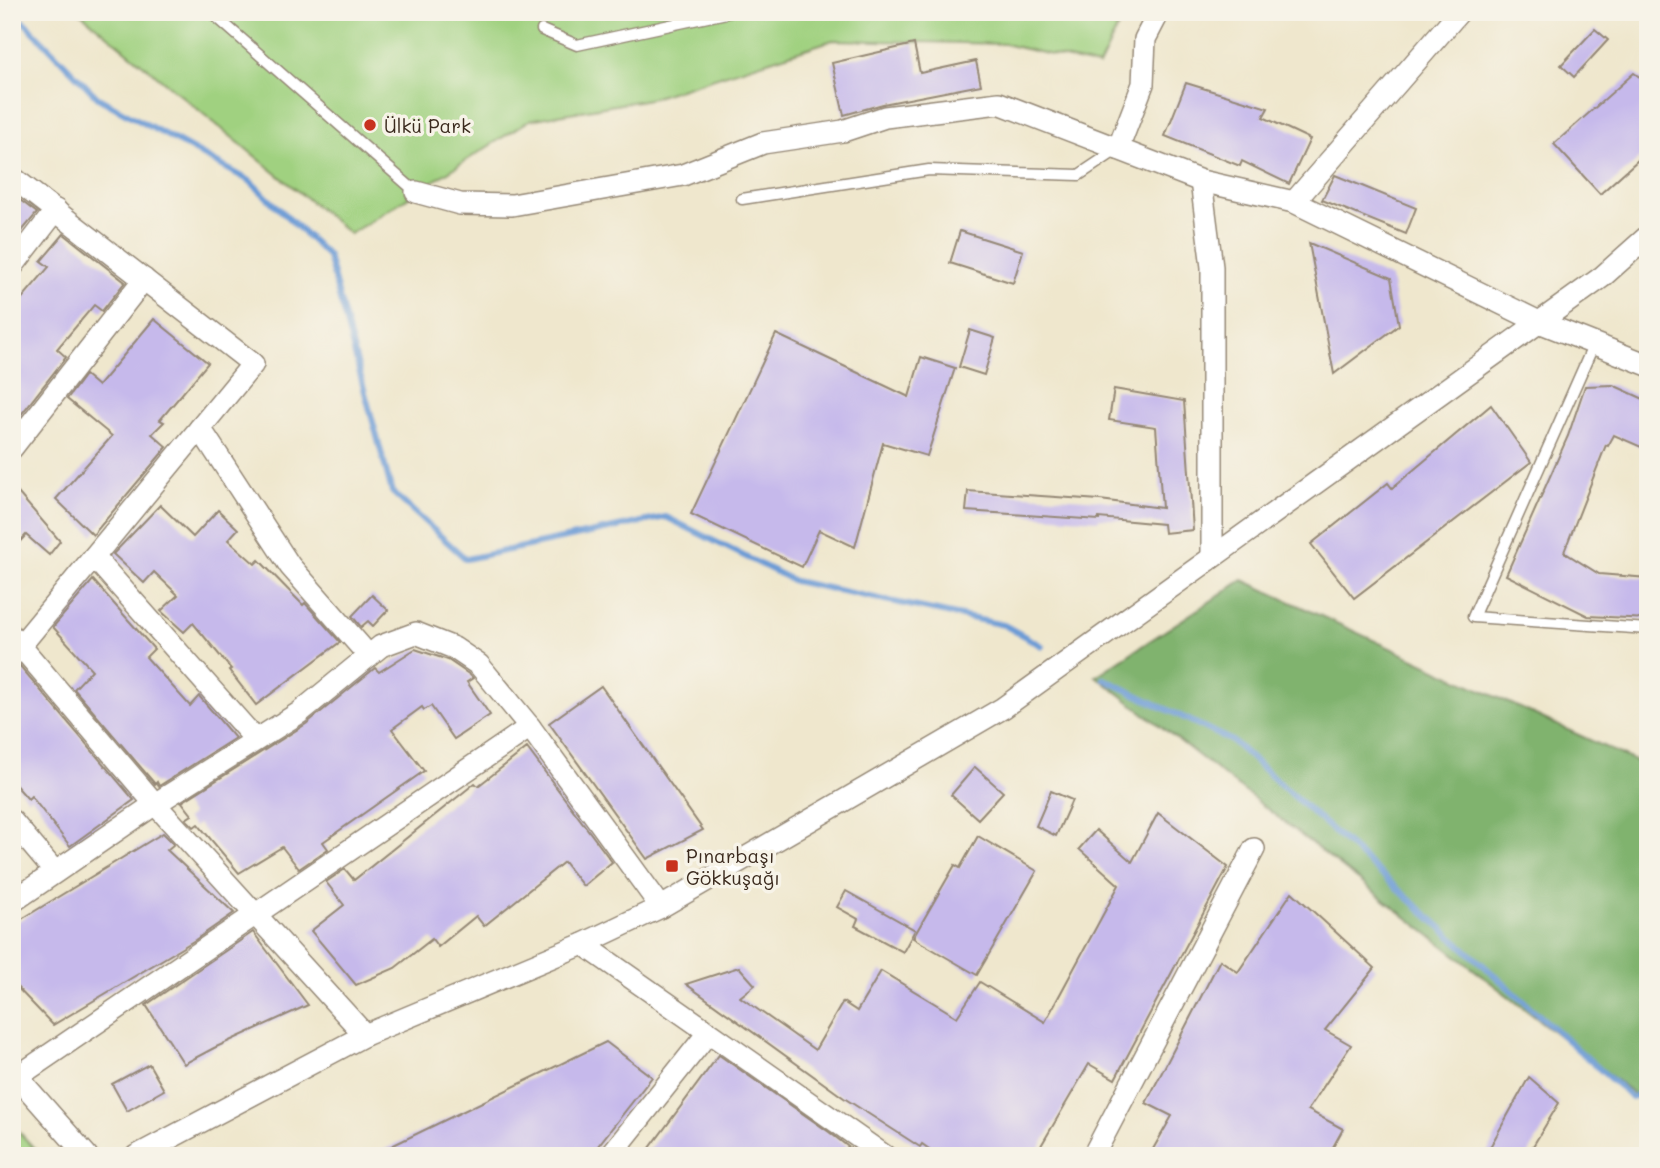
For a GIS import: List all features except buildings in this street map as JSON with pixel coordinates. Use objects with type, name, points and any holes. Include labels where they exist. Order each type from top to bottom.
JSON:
[{"type":"street","points":[[1118,149],[1143,84],[1145,39],[1159,12]]},
{"type":"street","points":[[1294,202],[1459,12]]},
{"type":"street","points":[[416,191],[460,204],[512,205],[683,175],[763,143],[843,131],[885,117],[999,103],[1201,181],[1294,202],[1538,322],[1648,365]]},
{"type":"street","points":[[12,177],[253,364],[94,557],[15,646],[254,915],[365,1035]]},
{"type":"street","points":[[1201,181],[1212,267],[1212,556]]},
{"type":"street","points":[[12,267],[56,210]]},
{"type":"street","points":[[147,1154],[365,1035],[583,944],[661,907],[1003,708],[1602,277],[1648,236]]},
{"type":"street","points":[[12,448],[144,279]]},
{"type":"street","points":[[200,428],[290,566],[369,656]]},
{"type":"street","points":[[94,557],[256,740]]},
{"type":"street","points":[[12,902],[155,804],[299,713],[381,646],[416,633],[454,648],[479,665],[530,727],[661,907]]},
{"type":"street","points":[[87,1156],[15,1074],[530,727]]},
{"type":"street","points":[[12,821],[55,872]]},
{"type":"street","points":[[1093,1156],[1254,849]]},
{"type":"street","points":[[583,944],[884,1155]]},
{"type":"street","points":[[610,1156],[708,1033]]},
{"type":"lane","points":[[211,12],[416,191]]},
{"type":"lane","points":[[542,30],[577,45],[731,12]]},
{"type":"lane","points":[[742,199],[929,170],[1079,175],[1118,149]]},
{"type":"lane","points":[[1594,344],[1473,617],[1648,629]]},
{"type":"green space","name":"Ülkü Park","points":[[79,12],[1125,12],[1099,66],[1004,44],[833,40],[649,99],[530,120],[350,234]]},
{"type":"green space","points":[[1243,580],[1648,767],[1648,1096],[1642,1100],[1096,676]]},
{"type":"green space","points":[[12,1124],[41,1156],[12,1156]]},
{"type":"waterway","points":[[12,15],[24,22],[98,98],[250,181],[328,256],[392,492],[466,559],[666,517],[794,581],[1004,625],[1042,646]]},
{"type":"waterway","points":[[1104,679],[1232,741],[1632,1098],[1648,1090]]},
{"type":"place","name":"Ülkü Park","points":[[370,125]]},
{"type":"place","name":"Pınarbaşı Gökkuşağı","points":[[672,866]]}]
